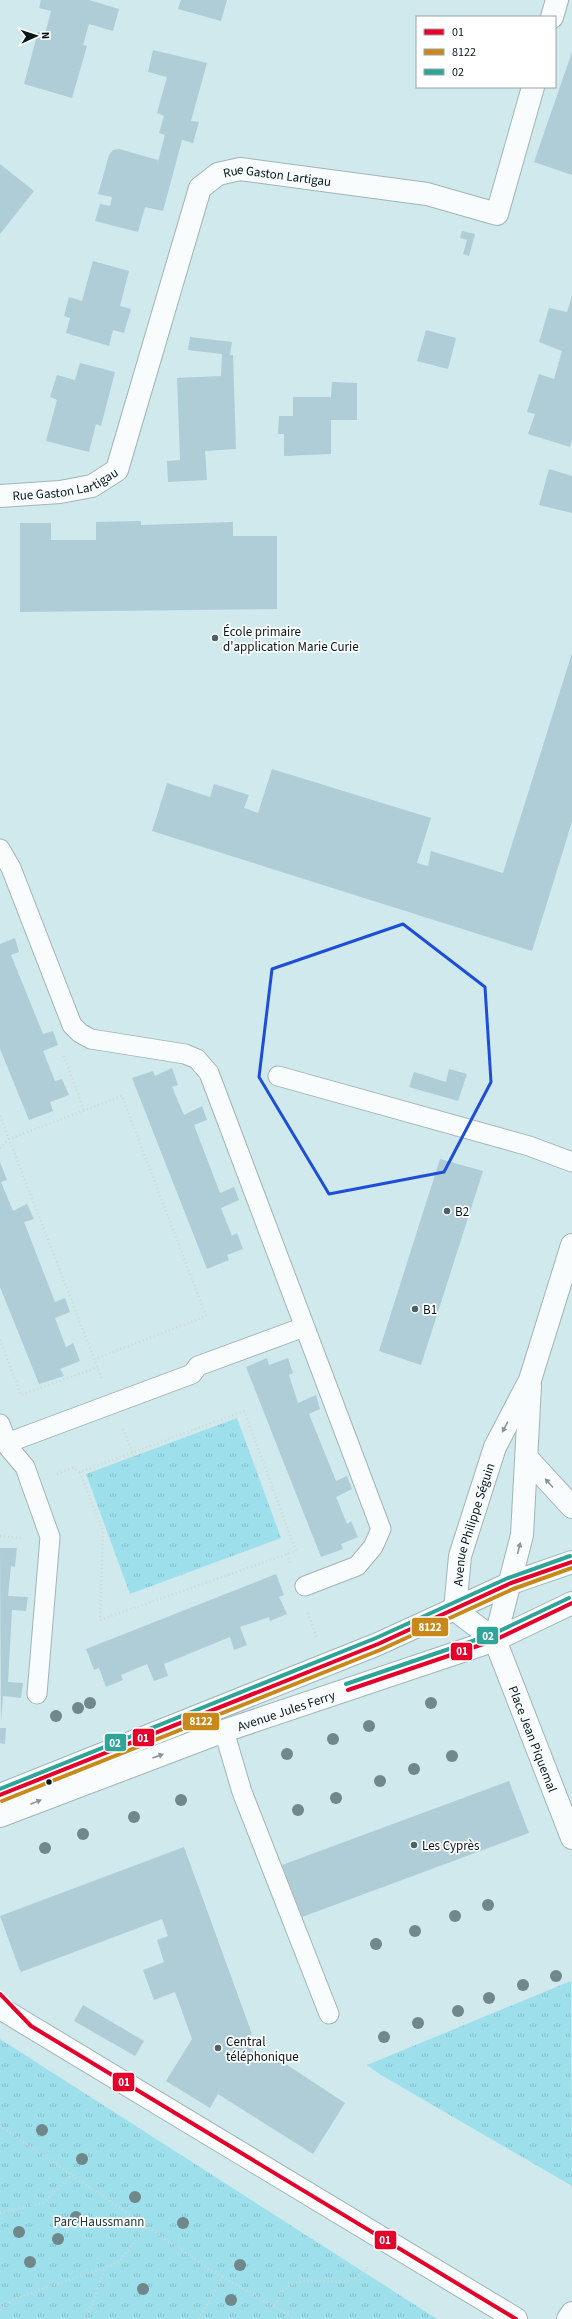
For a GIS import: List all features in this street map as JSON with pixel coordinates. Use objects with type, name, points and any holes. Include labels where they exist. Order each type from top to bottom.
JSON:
[{"type":"street","points":[[552,16],[557,0]]},
{"type":"street","name":"Rue Gaston Lartigau","points":[[0,496],[60,492],[92,486],[117,470],[200,188],[218,174],[240,169],[427,194],[497,214],[533,88]]},
{"type":"street","name":"Avenue Philippe Séguin","points":[[455,1610],[460,1556],[493,1454],[530,1380],[572,1245]]},
{"type":"street","name":"Avenue Philippe Séguin","points":[[495,1640],[511,1583],[522,1535],[530,1380]]},
{"type":"street","points":[[527,1458],[572,1507]]},
{"type":"street","name":"Avenue Jules Ferry","points":[[0,1795],[378,1644],[511,1583],[572,1562]]},
{"type":"street","name":"Avenue Jules Ferry","points":[[0,1816],[224,1731],[495,1640],[572,1603]]},
{"type":"street","points":[[455,1610],[495,1640]]},
{"type":"street","name":"Place Jean Piquemal","points":[[495,1640],[572,1838]]},
{"type":"street","points":[[0,1994],[31,2026]]},
{"type":"street","points":[[0,2008],[516,2319]]},
{"type":"street","points":[[568,2319],[572,2313]]},
{"type":"lane","points":[[0,849],[12,868],[72,1026],[80,1033],[91,1039],[186,1054],[197,1059],[209,1073],[381,1529],[373,1547],[357,1566],[305,1586]]},
{"type":"lane","points":[[278,1076],[529,1146],[572,1162]]},
{"type":"lane","points":[[7,1443],[192,1374],[198,1366],[304,1328]]},
{"type":"lane","points":[[0,1424],[7,1443],[25,1467],[50,1537],[36,1694]]},
{"type":"lane","points":[[224,1731],[242,1792],[329,2014]]},
{"type":"path","points":[[0,1148],[8,1139],[122,1096],[206,1316],[95,1359]]},
{"type":"path","points":[[0,1116],[112,1405],[134,1456]]},
{"type":"path","points":[[0,1340],[21,1395],[98,1367]]},
{"type":"path","points":[[244,1411],[296,1551],[100,1620],[103,1531],[80,1472],[133,1453],[244,1411]]},
{"type":"path","points":[[0,1536],[23,1538]]},
{"type":"path","points":[[0,2126],[146,2227],[223,2276],[296,2319]]},
{"type":"path","points":[[0,2213],[43,2203],[72,2175]]},
{"type":"path","points":[[0,2310],[16,2298],[118,2263],[146,2227]]},
{"type":"path","points":[[274,2305],[286,2288],[291,2285],[303,2280],[334,2282],[356,2279],[364,2272],[369,2264]]},
{"type":"path","points":[[85,2319],[90,2311],[105,2267]]},
{"type":"path","points":[[199,2319],[223,2276]]},
{"type":"highlighted area","points":[[403,924],[485,987],[491,1082],[444,1172],[329,1194],[259,1077],[272,969]]},
{"type":"green space","points":[[237,1418],[281,1538],[130,1594],[86,1474]]},
{"type":"green space","points":[[571,1981],[572,2186],[381,2075],[367,2065]]},
{"type":"green space","name":"Parc Haussmann","points":[[0,2039],[437,2319],[0,2319]]},
{"type":"building","points":[[41,0],[89,0],[119,9],[113,31],[89,24],[83,45],[87,46],[72,98],[24,84],[38,32],[45,34],[51,11],[39,8]]},
{"type":"building","points":[[181,0],[227,0],[221,21],[178,9]]},
{"type":"building","points":[[153,50],[207,63],[191,121],[199,122],[193,143],[182,140],[163,211],[145,207],[138,232],[95,221],[100,204],[110,206],[112,197],[98,194],[109,155],[113,150],[119,149],[158,160],[157,165],[165,135],[159,133],[164,116],[157,113],[167,77],[148,72]]},
{"type":"building","points":[[572,52],[572,175],[534,162]]},
{"type":"building","points":[[0,164],[34,191],[0,234]]},
{"type":"building","points":[[462,231],[475,234],[469,256],[463,254],[467,240],[460,238]]},
{"type":"building","points":[[93,261],[129,271],[120,306],[131,309],[124,333],[113,330],[109,346],[66,333],[70,318],[64,316],[69,297],[82,301]]},
{"type":"building","points":[[572,296],[572,440],[570,447],[528,434],[535,414],[527,412],[539,374],[554,379],[562,351],[539,342],[549,308],[567,312]]},
{"type":"building","points":[[426,330],[456,338],[448,369],[417,361]]},
{"type":"building","points":[[190,337],[232,342],[230,355],[233,355],[236,449],[205,451],[207,480],[168,482],[167,461],[180,460],[177,378],[221,376],[222,354],[188,350]]},
{"type":"building","points":[[80,363],[115,372],[101,426],[96,424],[89,452],[46,441],[57,400],[50,397],[57,375],[75,380]]},
{"type":"building","points":[[332,382],[357,383],[357,420],[331,420],[331,454],[284,456],[284,434],[278,434],[279,416],[293,416],[293,397],[331,397]]},
{"type":"building","points":[[549,469],[572,476],[572,513],[539,505]]},
{"type":"building","points":[[141,521],[141,525],[233,522],[233,536],[277,536],[277,609],[20,612],[20,523],[51,523],[51,540],[96,540],[96,522]]},
{"type":"building","points":[[572,653],[572,822],[532,951],[152,831],[167,783],[210,797],[214,784],[249,795],[244,808],[258,813],[272,769],[431,818],[417,863],[428,866],[431,851],[503,873]]},
{"type":"building","points":[[15,938],[19,952],[11,955],[43,1034],[53,1031],[58,1045],[43,1051],[55,1081],[62,1079],[69,1095],[50,1102],[53,1111],[29,1120],[0,1049],[0,944]]},
{"type":"building","points":[[172,1068],[178,1085],[172,1087],[184,1115],[202,1106],[207,1120],[194,1125],[220,1193],[234,1187],[239,1200],[221,1208],[232,1236],[237,1233],[243,1249],[227,1255],[229,1260],[207,1269],[132,1078],[153,1071],[155,1076]]},
{"type":"building","points":[[449,1069],[467,1074],[458,1101],[409,1087],[414,1072],[446,1082]]},
{"type":"building","points":[[440,1159],[483,1171],[421,1365],[379,1351]]},
{"type":"building","points":[[0,1162],[7,1180],[1,1182],[13,1211],[27,1204],[34,1219],[24,1222],[55,1302],[65,1298],[70,1312],[55,1318],[66,1347],[73,1343],[80,1361],[60,1369],[64,1376],[39,1384],[0,1287]]},
{"type":"building","points":[[267,1358],[269,1365],[288,1358],[293,1373],[289,1375],[298,1403],[316,1395],[320,1409],[309,1414],[336,1481],[347,1476],[352,1489],[336,1497],[347,1524],[351,1521],[358,1537],[341,1544],[343,1549],[321,1557],[246,1367]]},
{"type":"building","points":[[0,1548],[17,1548],[15,1567],[11,1566],[8,1596],[28,1597],[26,1611],[12,1610],[8,1682],[23,1683],[21,1698],[3,1696],[1,1721]]},
{"type":"building","points":[[276,1574],[284,1595],[279,1597],[287,1614],[270,1621],[269,1617],[240,1627],[247,1645],[234,1650],[230,1637],[164,1664],[168,1676],[154,1681],[147,1664],[121,1675],[123,1680],[106,1687],[99,1668],[94,1670],[86,1649]]},
{"type":"building","points":[[0,1728],[6,1728],[5,1744],[0,1743]]},
{"type":"building","name":"Les Cyprès","points":[[509,1781],[529,1833],[302,1917],[282,1865]]},
{"type":"building","points":[[184,1847],[252,2034],[244,2044],[266,2058],[269,2053],[345,2103],[313,2154],[218,2094],[210,2108],[166,2081],[192,2039],[175,1992],[154,2000],[143,1970],[164,1962],[157,1940],[168,1936],[162,1919],[21,1972],[19,1968],[0,1916]]},
{"type":"building","points":[[83,2005],[144,2041],[135,2056],[74,2021]]},
{"type":"transit line","name":"02","points":[[0,1789],[376,1638],[508,1578],[570,1556]]},
{"type":"transit line","name":"01","points":[[0,1795],[378,1644],[511,1583],[572,1562]]},
{"type":"transit line","name":"8122","points":[[2,1801],[380,1650],[513,1589],[572,1568]]},
{"type":"transit line","name":"02","points":[[346,1684],[493,1634],[569,1598]]},
{"type":"transit line","name":"01","points":[[348,1690],[495,1640],[572,1603]]},
{"type":"transit line","name":"01","points":[[0,1994],[31,2026],[516,2319]]},
{"type":"place","name":"École primaire d'application Marie Curie","points":[[215,638]]},
{"type":"place","name":"B2","points":[[447,1211]]},
{"type":"place","name":"B1","points":[[415,1309]]},
{"type":"place","name":"Les Cyprès","points":[[414,1845]]},
{"type":"place","name":"Central téléphonique","points":[[218,2048]]}]
